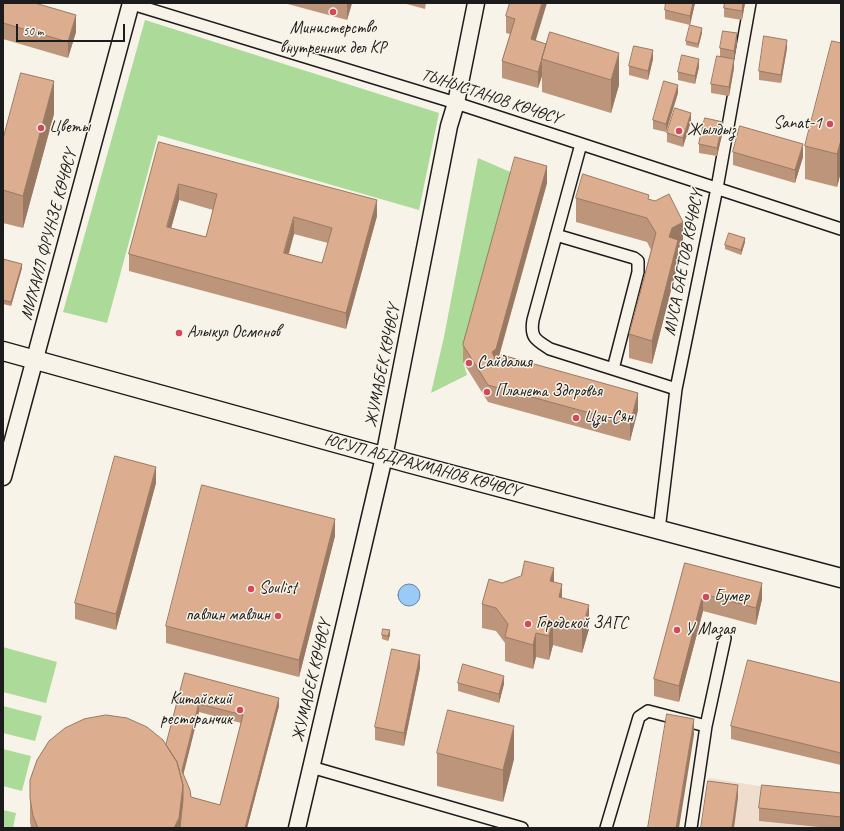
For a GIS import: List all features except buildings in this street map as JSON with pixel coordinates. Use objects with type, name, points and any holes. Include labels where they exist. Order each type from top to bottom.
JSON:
[{"type":"main road","name":"ЮСУП АБДРАХМАНОВ КӨЧӨСҮ","points":[[3,351],[384,457],[841,578]]},
{"type":"street","name":"ТЫНЫСТАНОВ КӨЧӨСҮ","points":[[130,3],[456,103],[841,229]]},
{"type":"street","name":"МИХАИЛ ФРУНЗЕ КӨЧӨСҮ","points":[[3,477],[130,3]]},
{"type":"street","name":"ЖУМАБЕК КӨЧӨСҮ","points":[[297,828],[384,457],[476,3]]},
{"type":"street","name":"МУСА БАЕТОВ КӨЧӨСҮ","points":[[659,530],[676,389],[717,188],[750,3]]},
{"type":"street","points":[[581,144],[533,320],[533,335],[538,342],[550,349],[676,389]]},
{"type":"street","points":[[556,235],[634,258],[638,262],[638,272],[613,369]]},
{"type":"street","points":[[691,828],[706,726],[725,638]]},
{"type":"street","points":[[606,828],[639,717],[648,711],[706,726]]},
{"type":"street","points":[[311,767],[522,828]]},
{"type":"shaded area","points":[[709,778],[841,799],[841,828],[701,828]]},
{"type":"green space","points":[[145,20],[439,113],[419,210],[158,135],[107,323],[63,312]]},
{"type":"green space","points":[[478,158],[515,174],[463,362],[467,375],[431,393],[444,337]]},
{"type":"green space","points":[[3,647],[57,662],[46,703],[3,692]]},
{"type":"green space","points":[[3,706],[42,716],[35,741],[3,733]]},
{"type":"green space","points":[[3,749],[31,756],[22,791],[3,786]]},
{"type":"green space","points":[[3,810],[16,813],[13,828],[3,828]]},
{"type":"water","points":[[409,584],[417,587],[420,595],[417,603],[409,606],[401,603],[398,595],[401,587]]},
{"type":"place","name":"Министерство внутренних дел КР","points":[[333,12]]},
{"type":"place","name":"Sanat-1","points":[[830,124]]},
{"type":"place","name":"Цветы","points":[[41,128]]},
{"type":"place","name":"Жылдыз","points":[[679,131]]},
{"type":"place","name":"Алыкул Осмонов","points":[[179,333]]},
{"type":"place","name":"Сайдалия","points":[[469,363]]},
{"type":"place","name":"Планета Здоровья","points":[[487,392]]},
{"type":"place","name":"Цзи-Сян","points":[[576,418]]},
{"type":"place","name":"Soulist","points":[[251,589]]},
{"type":"place","name":"Бумер","points":[[706,597]]},
{"type":"place","name":"павлин мавлин","points":[[278,616]]},
{"type":"place","name":"Городской ЗАГС","points":[[528,624]]},
{"type":"place","name":"У Мазая","points":[[677,630]]},
{"type":"place","name":"Китайский ресторанчик","points":[[240,710]]}]
